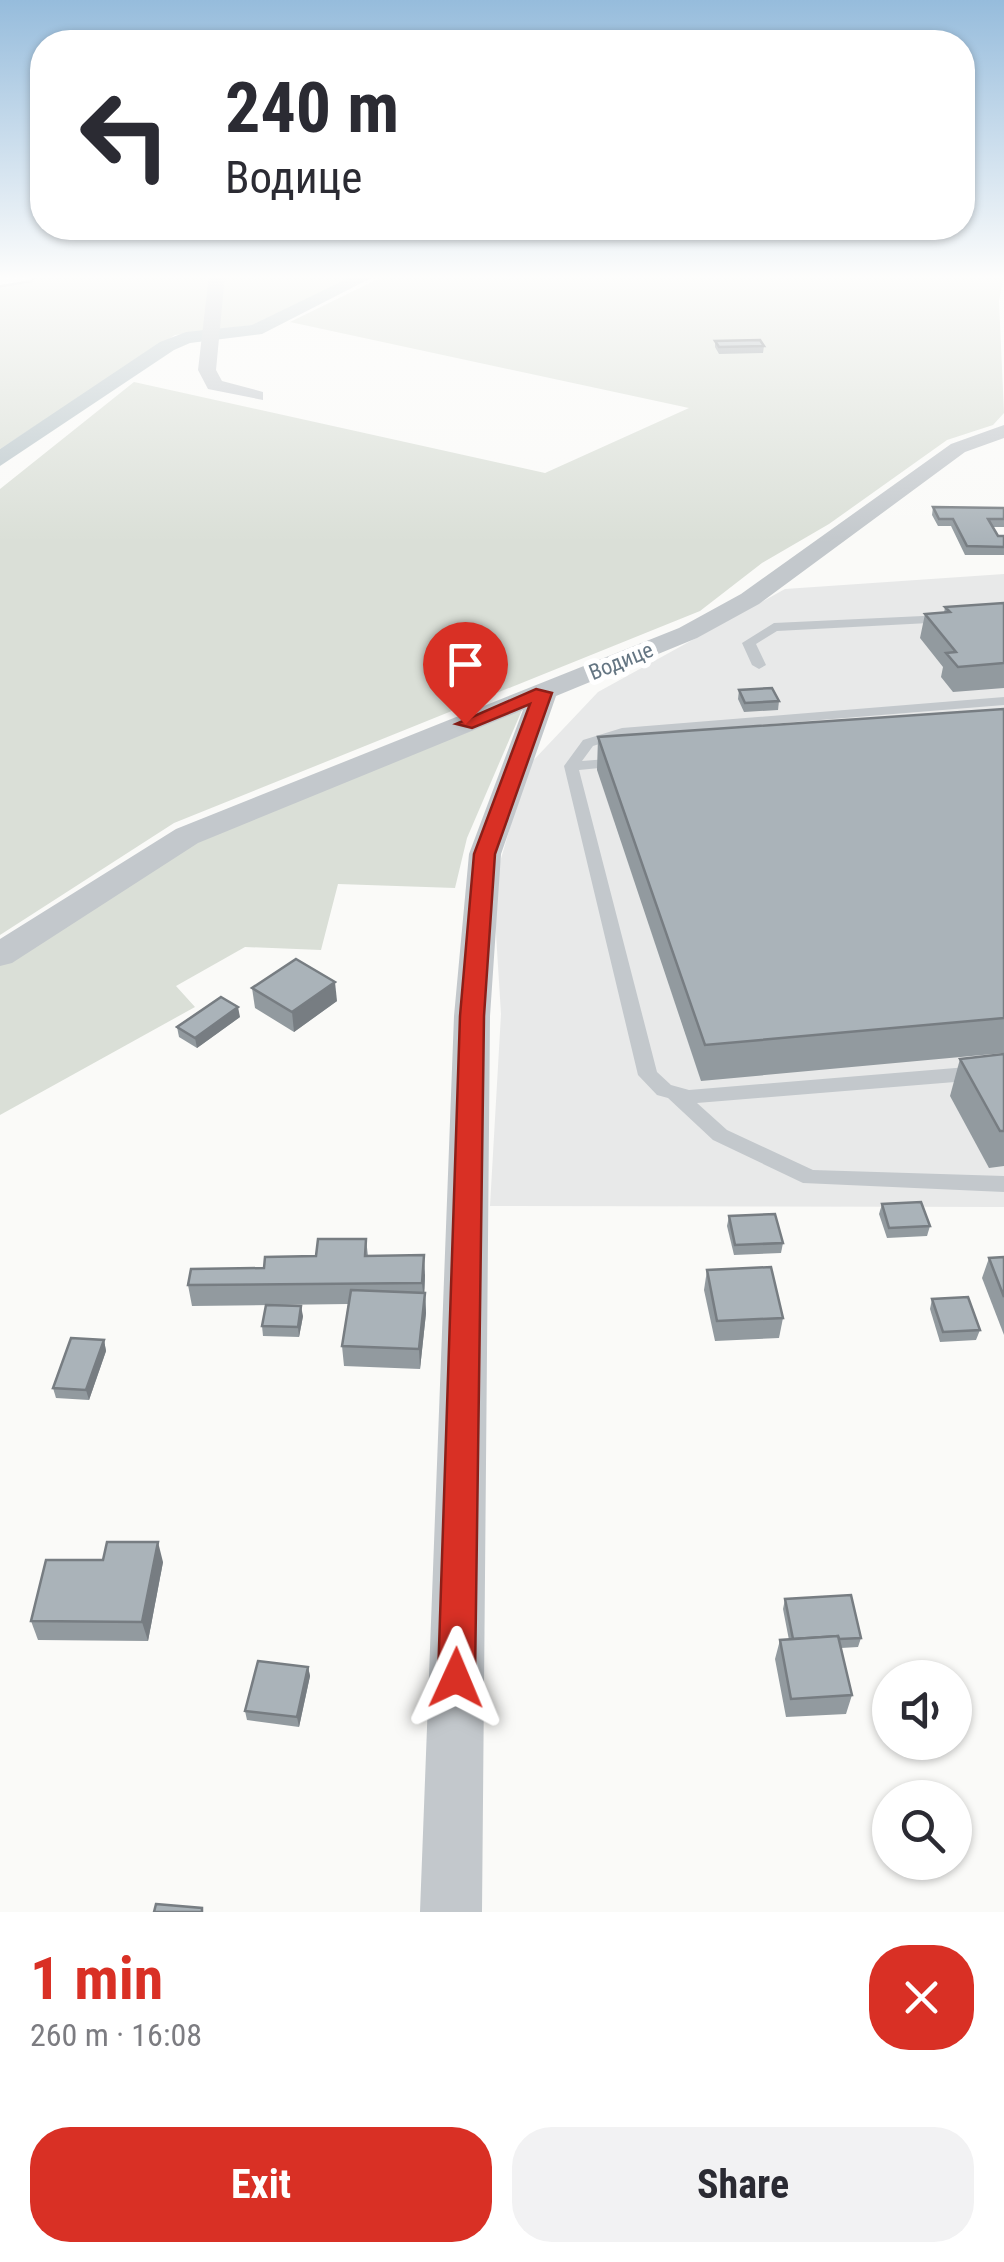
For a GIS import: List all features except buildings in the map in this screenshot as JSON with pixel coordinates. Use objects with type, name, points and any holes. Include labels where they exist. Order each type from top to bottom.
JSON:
[{"type":"street","points":[[208,364],[215,385],[256,396]]},
{"type":"street","name":"Водице","points":[[0,955],[187,836],[688,633],[734,607],[958,448],[1004,431]]},
{"type":"street","points":[[451,1912],[473,998],[485,854],[543,693]]},
{"type":"lane","points":[[759,665],[749,644],[774,627],[968,618]]},
{"type":"lane","points":[[571,766],[588,743],[609,734],[940,714],[1004,702]]},
{"type":"lane","points":[[571,766],[628,761]]},
{"type":"lane","points":[[571,766],[648,1075],[720,1135],[810,1178],[1004,1184]]},
{"type":"lane","points":[[676,1095],[1004,1070]]},
{"type":"shaded area","points":[[0,364],[130,364],[0,449]]},
{"type":"shaded area","points":[[486,364],[1002,364],[1004,413],[993,425],[947,440],[829,524],[762,563],[700,611],[174,823],[0,935],[0,489],[134,382],[545,473],[689,408]]},
{"type":"shaded area","points":[[1004,574],[1004,1207],[490,1206],[501,1014],[493,886],[528,766],[598,692],[785,589]]},
{"type":"shaded area","points":[[522,710],[467,838],[455,888],[338,884],[321,950],[245,947],[176,986],[195,1007],[0,1115],[0,962],[192,842]]},
{"type":"waterway","points":[[0,459],[140,364]]},
{"type":"route","points":[[456,1678],[472,1016],[485,854],[543,693],[465,724]]}]
